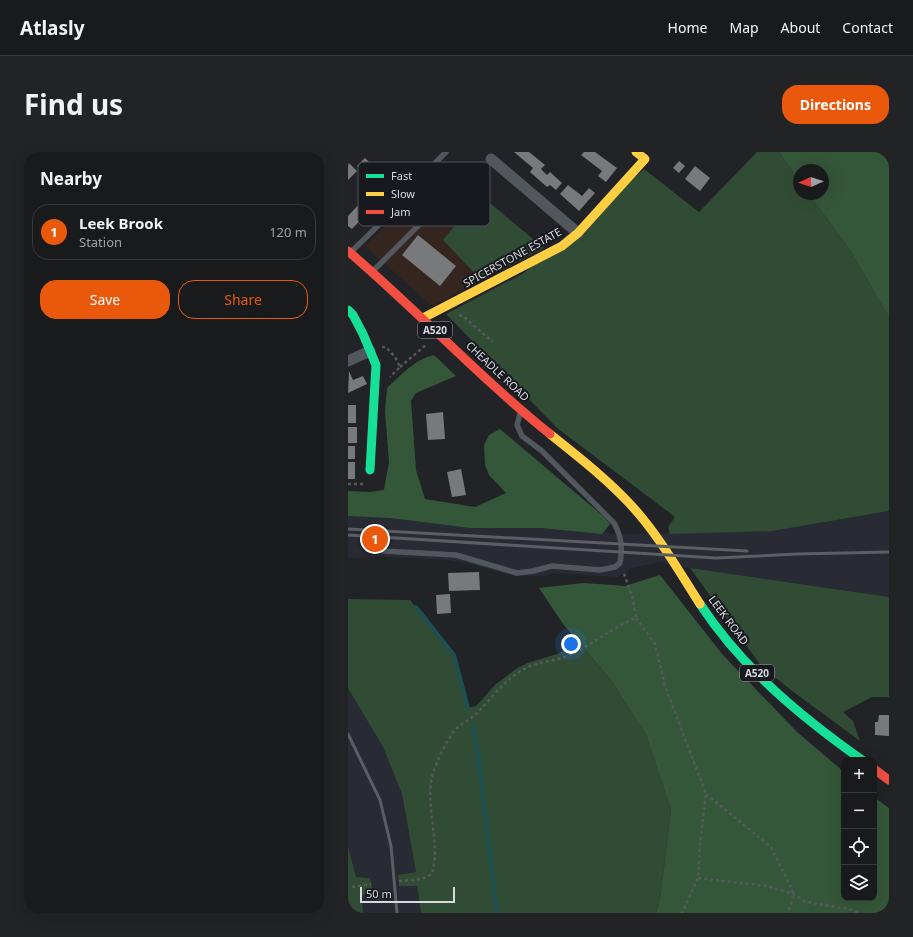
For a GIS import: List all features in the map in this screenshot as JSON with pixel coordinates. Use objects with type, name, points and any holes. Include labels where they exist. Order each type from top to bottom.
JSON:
[{"type":"main road","name":"SPICERSTONE ESTATE","points":[[423,318],[562,246],[578,233],[645,159],[636,152]]},
{"type":"main road","name":"CHEADLE ROAD","points":[[349,252],[423,318],[521,410],[599,473]]},
{"type":"main road","points":[[348,310],[353,314],[376,365],[370,470]]},
{"type":"main road","name":"LEEK ROAD","points":[[599,473],[632,507],[653,534],[729,644],[772,690],[823,732],[858,757]]},
{"type":"main road","points":[[877,771],[889,780]]},
{"type":"street","points":[[491,159],[578,233]]},
{"type":"street","points":[[348,361],[370,351]]},
{"type":"lane","points":[[436,162],[446,152]]},
{"type":"lane","points":[[349,252],[377,226]]},
{"type":"lane","points":[[372,272],[418,226]]},
{"type":"lane","points":[[383,551],[456,555],[517,573],[552,566],[600,570],[615,567],[620,562],[622,545],[620,533],[614,523],[542,450],[522,436],[517,425],[521,410]]},
{"type":"path","points":[[437,311],[449,311],[465,318],[493,342]]},
{"type":"path","points":[[400,367],[439,333]]},
{"type":"path","points":[[620,562],[633,599],[636,618],[655,644],[665,686],[706,794],[700,844],[698,878],[682,913]]},
{"type":"path","points":[[399,881],[422,879],[432,874],[435,853],[431,802],[432,778],[445,746],[455,731],[474,716],[503,684],[523,669],[533,664],[558,660],[570,655],[618,626],[636,618]]},
{"type":"path","points":[[706,794],[771,847],[794,894],[788,913]]},
{"type":"path","points":[[698,878],[767,886],[794,894],[806,902],[849,909],[859,913]]},
{"type":"path","points":[[352,887],[371,884]]},
{"type":"shaded area","points":[[490,203],[544,248],[432,306],[365,246],[386,226],[490,226]]},
{"type":"shaded area","points":[[348,499],[556,518],[612,534],[772,531],[889,511],[889,597],[690,568],[661,562],[631,568],[618,577],[553,573],[545,576],[513,576],[467,563],[447,560],[384,557],[348,558]]},
{"type":"shaded area","points":[[348,688],[383,747],[402,794],[416,872],[398,875],[399,885],[417,886],[421,913],[363,913],[362,896],[370,877],[356,877],[348,846]]},
{"type":"green space","points":[[757,152],[779,152],[793,172],[793,200],[813,200],[850,250],[889,317],[889,511],[772,531],[670,534],[668,527],[675,517],[557,428],[446,314],[524,273],[644,169],[699,212]]},
{"type":"green space","points":[[779,152],[889,152],[889,317],[850,250],[813,200],[829,200],[829,164],[793,164],[793,172]]},
{"type":"green space","points":[[490,203],[544,248],[481,280],[443,240],[455,226],[490,226]]},
{"type":"green space","points":[[434,355],[456,376],[416,393],[411,401],[416,470],[425,499],[475,507],[506,493],[489,475],[485,465],[484,445],[489,435],[500,429],[603,516],[610,524],[602,534],[541,528],[470,528],[391,518],[348,516],[348,491],[370,492],[384,490],[389,462],[385,411],[387,388],[414,364]]},
{"type":"green space","points":[[690,568],[889,597],[889,697],[872,697],[843,712],[853,721],[860,741],[762,667]]},
{"type":"green space","points":[[660,575],[723,655],[797,732],[841,769],[841,901],[877,901],[877,799],[889,808],[889,913],[656,913],[660,900],[671,810],[646,735],[611,680],[563,624],[539,588],[583,583],[625,586]]},
{"type":"green space","points":[[348,599],[410,600],[454,655],[468,708],[476,706],[496,684],[516,669],[527,663],[557,654],[579,643],[611,680],[646,735],[671,810],[660,900],[656,913],[421,913],[417,886],[399,886],[398,875],[416,872],[402,794],[383,747],[348,688]]},
{"type":"green space","points":[[348,846],[356,877],[370,878],[372,889],[362,896],[363,913],[348,913]]},
{"type":"building","points":[[514,152],[529,152],[545,165],[541,169],[547,175],[550,172],[562,183],[556,190],[550,185],[547,187],[530,172],[533,168]]},
{"type":"building","points":[[584,152],[595,152],[617,168],[606,182],[598,176],[602,171],[581,155]]},
{"type":"building","points":[[365,158],[369,162],[361,162]]},
{"type":"building","points":[[679,161],[685,166],[679,173],[673,168]]},
{"type":"building","points":[[348,162],[357,171],[348,180]]},
{"type":"building","points":[[695,166],[710,178],[700,191],[685,179]]},
{"type":"building","points":[[568,185],[582,196],[589,188],[595,193],[579,211],[560,194]]},
{"type":"building","points":[[358,205],[358,223],[352,229],[348,226],[348,216]]},
{"type":"building","points":[[418,235],[456,266],[440,286],[402,255]]},
{"type":"building","points":[[349,371],[353,380],[363,376],[367,384],[348,393]]},
{"type":"building","points":[[348,405],[356,405],[356,423],[348,423]]},
{"type":"building","points":[[443,412],[445,439],[428,440],[426,414]]},
{"type":"building","points":[[348,427],[357,427],[357,443],[348,443]]},
{"type":"building","points":[[348,446],[355,446],[355,459],[348,459]]},
{"type":"building","points":[[348,462],[355,462],[355,479],[348,479]]},
{"type":"building","points":[[461,469],[466,495],[452,497],[447,472]]},
{"type":"building","points":[[479,572],[480,590],[449,591],[448,573]]},
{"type":"building","points":[[450,594],[451,613],[437,614],[436,595]]},
{"type":"building","points":[[879,715],[889,715],[889,736],[875,735],[875,722],[878,722]]},
{"type":"waterway","points":[[416,607],[454,655],[468,708]]},
{"type":"waterway","points":[[473,726],[477,747],[497,913]]},
{"type":"railway","points":[[348,529],[747,551]]},
{"type":"railway","points":[[348,535],[716,558],[889,552]]},
{"type":"railway","points":[[348,734],[380,800],[391,846],[397,913]]},
{"type":"traffic: fast","points":[[348,310],[353,315],[363,334],[376,365],[370,470]]},
{"type":"traffic: fast","points":[[700,604],[716,627],[753,670],[816,726],[858,757]]},
{"type":"traffic: slow","points":[[423,318],[562,246],[578,233],[645,159],[636,152]]},
{"type":"traffic: slow","points":[[550,434],[601,476],[630,504],[659,540],[700,604]]},
{"type":"traffic: jam","points":[[348,251],[399,296],[498,390],[550,434]]},
{"type":"traffic: jam","points":[[877,771],[889,780]]},
{"type":"place","name":"Leek Brook","points":[[375,539]]}]
